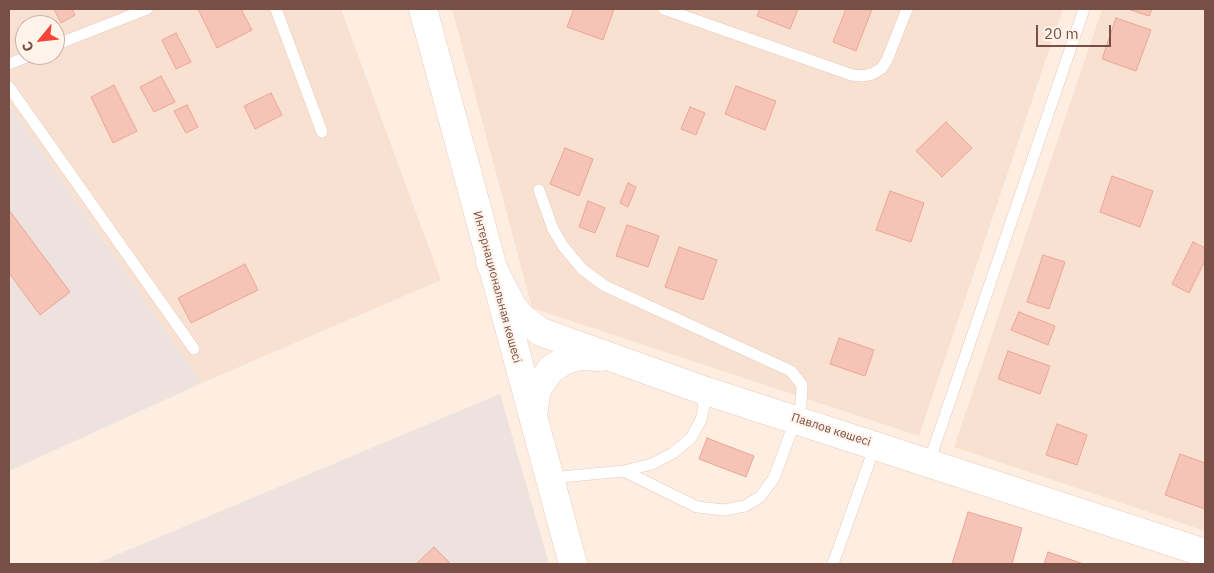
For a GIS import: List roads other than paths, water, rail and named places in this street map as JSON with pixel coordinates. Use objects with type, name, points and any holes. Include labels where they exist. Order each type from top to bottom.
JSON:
[{"type":"street","name":"Интернациональная көшесі","points":[[423,9],[490,264],[573,564]]},
{"type":"street","name":"Павлов көшесі","points":[[490,264],[513,307],[530,324],[548,335],[697,388],[796,418],[1205,553]]},
{"type":"street","points":[[533,417],[534,400],[541,380],[558,364],[579,356],[616,359]]},
{"type":"lane","points":[[65,41],[147,9]]},
{"type":"lane","points":[[276,9],[322,132]]},
{"type":"lane","points":[[664,9],[852,75],[862,76],[882,68],[907,9]]},
{"type":"lane","points":[[929,462],[1084,9]]},
{"type":"lane","points":[[9,87],[194,349]]},
{"type":"lane","points":[[539,190],[550,222],[563,246],[582,269],[594,278],[605,286],[796,375],[802,385],[803,399],[774,478],[760,497],[745,506],[724,510],[697,507],[624,471]]},
{"type":"lane","points":[[548,478],[624,471],[652,464],[673,453],[698,428],[703,412],[702,398],[697,388]]},
{"type":"lane","points":[[833,564],[875,445]]}]
